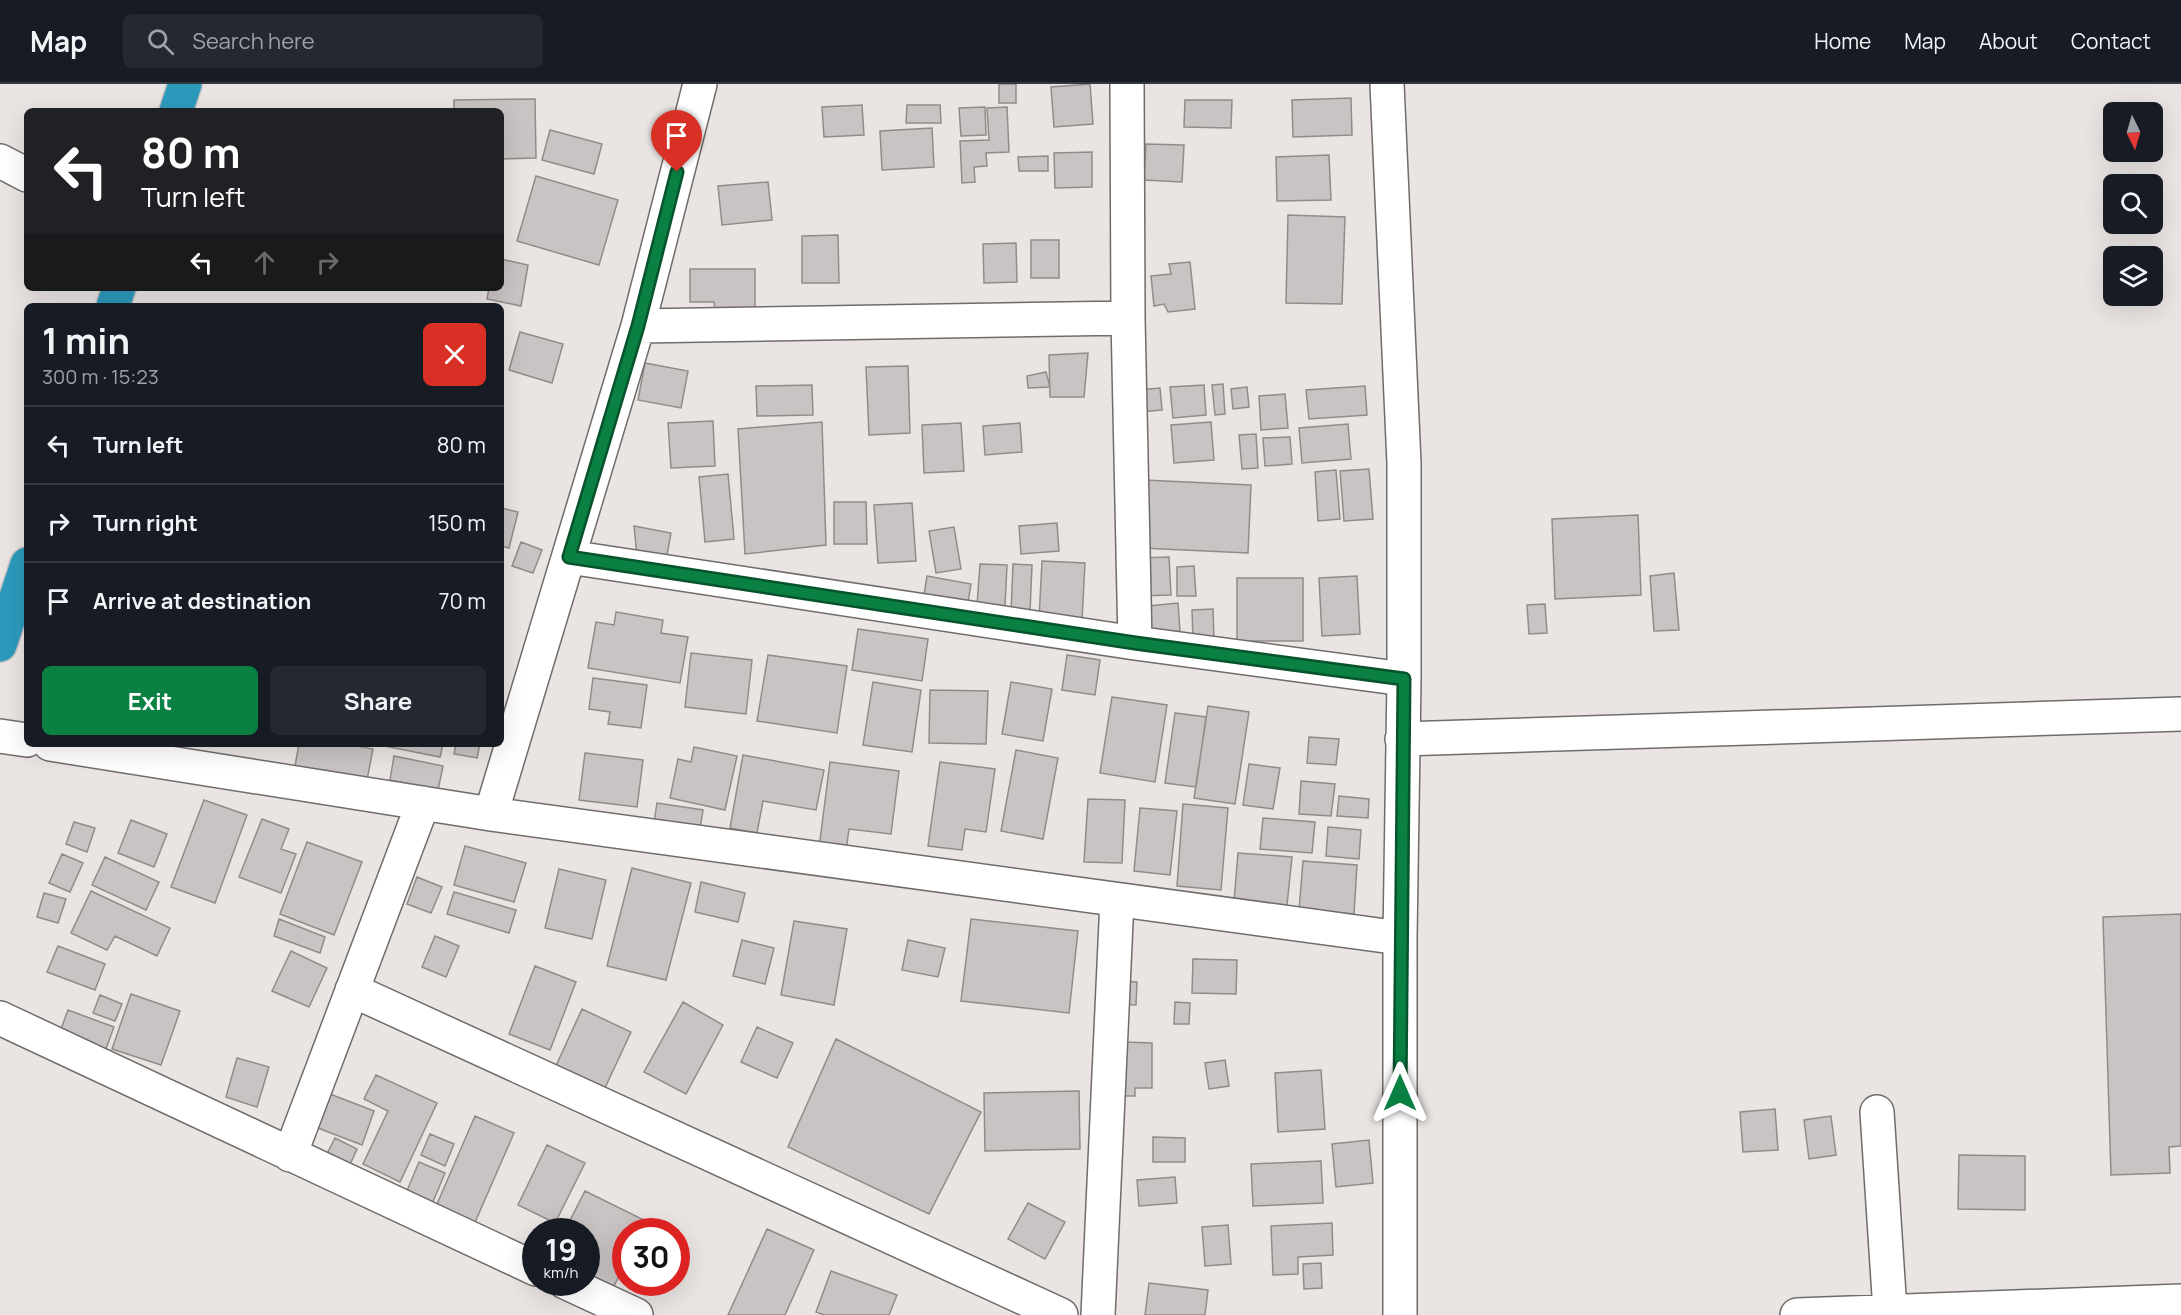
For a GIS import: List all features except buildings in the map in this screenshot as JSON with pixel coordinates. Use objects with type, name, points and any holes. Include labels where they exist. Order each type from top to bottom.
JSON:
[{"type":"highway","points":[[177,108],[185,84]]},
{"type":"highway","points":[[0,645],[24,573]]},
{"type":"street","points":[[491,814],[638,326],[700,84]]},
{"type":"street","points":[[1127,84],[1128,318],[1135,643]]},
{"type":"street","points":[[1387,84],[1404,463],[1400,1315]]},
{"type":"street","points":[[0,161],[24,173]]},
{"type":"street","points":[[638,326],[1128,318]]},
{"type":"street","points":[[569,557],[1135,643],[1404,679]]},
{"type":"street","points":[[1402,739],[2181,714]]},
{"type":"street","points":[[0,736],[24,740]]},
{"type":"street","points":[[69,747],[491,814],[1400,938]]},
{"type":"street","points":[[290,1155],[423,803]]},
{"type":"street","points":[[1098,1315],[1118,900]]},
{"type":"street","points":[[352,990],[1061,1315]]},
{"type":"street","points":[[0,1018],[522,1263]]},
{"type":"street","points":[[1877,1112],[1890,1311]]},
{"type":"street","points":[[595,1296],[636,1315]]},
{"type":"street","points":[[1797,1315],[2181,1300]]},
{"type":"route","points":[[677,172],[638,326],[569,557],[1135,643],[1404,679],[1400,1093]]}]
